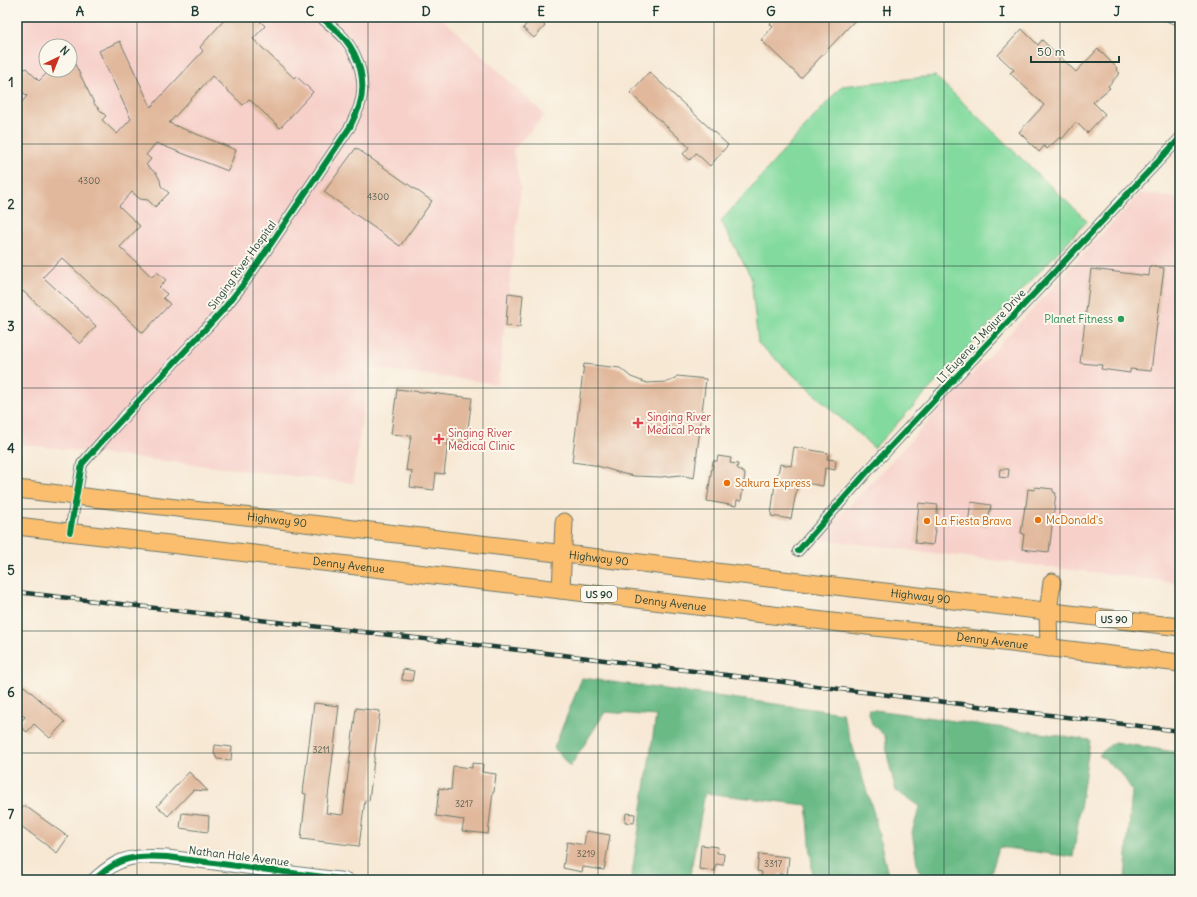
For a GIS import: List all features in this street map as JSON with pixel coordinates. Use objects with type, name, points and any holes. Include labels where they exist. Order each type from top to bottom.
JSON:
[{"type":"main road","name":"Highway 90","points":[[17,489],[1180,627]]},
{"type":"main road","points":[[561,590],[564,522]]},
{"type":"main road","name":"Denny Avenue","points":[[17,526],[1180,663]]},
{"type":"main road","points":[[1050,648],[1048,612],[1052,582]]},
{"type":"street","name":"Singing River Hospital","points":[[70,532],[82,464],[222,311],[244,282],[350,127],[359,107],[362,92],[362,80],[359,64],[355,54],[344,38],[321,17]]},
{"type":"street","points":[[1171,17],[1180,20]]},
{"type":"street","name":"LT Eugene J Majure Drive","points":[[798,551],[867,472],[1180,138]]},
{"type":"street","name":"Nathan Hale Avenue","points":[[94,880],[109,867],[120,861],[148,856],[167,857],[346,880]]},
{"type":"shaded area","points":[[17,17],[441,17],[545,115],[513,150],[521,189],[498,384],[369,368],[353,483],[17,444]]},
{"type":"shaded area","points":[[1140,193],[1180,198],[1180,583],[819,539]]},
{"type":"green space","points":[[935,76],[1087,221],[874,448],[758,343],[751,277],[721,221],[842,86]]},
{"type":"green space","points":[[582,678],[842,713],[874,814],[889,880],[813,880],[807,805],[705,793],[689,880],[631,880],[656,716],[605,712],[570,767],[554,748]]},
{"type":"green space","points":[[868,709],[1090,740],[1073,857],[999,847],[989,880],[928,880],[918,869],[912,832],[920,806],[896,791],[888,759],[885,736],[872,724]]},
{"type":"green space","points":[[1114,742],[1180,753],[1180,880],[1125,880],[1132,790],[1121,773],[1099,755]]},
{"type":"building","points":[[227,17],[256,17],[265,26],[253,39],[294,78],[296,76],[313,92],[280,128],[249,99],[243,105],[212,76],[169,123],[236,150],[228,171],[156,143],[146,155],[151,159],[146,165],[157,174],[161,186],[169,193],[155,207],[148,200],[140,199],[132,192],[119,206],[140,226],[120,247],[152,277],[157,272],[166,280],[159,287],[167,294],[163,298],[170,304],[143,333],[62,258],[43,277],[96,326],[80,344],[23,291],[17,298],[17,108],[27,96],[17,86],[17,78],[26,68],[39,81],[42,78],[78,78],[78,70],[95,105],[106,116],[102,120],[117,134],[131,119],[99,51],[120,41],[151,107],[203,51],[200,47]]},
{"type":"building","points":[[533,17],[536,17],[545,26],[534,38],[523,28]]},
{"type":"building","points":[[776,17],[858,17],[801,78],[761,40],[773,27],[770,24]]},
{"type":"building","points":[[1022,29],[1038,45],[1042,40],[1076,72],[1098,49],[1120,73],[1108,86],[1110,88],[1093,102],[1105,114],[1087,133],[1076,122],[1062,139],[1060,137],[1047,149],[1044,146],[1039,152],[1019,132],[1044,105],[1010,73],[1014,70],[998,55]]},
{"type":"building","points":[[649,72],[728,145],[710,166],[696,153],[690,160],[683,154],[689,147],[630,93]]},
{"type":"building","points":[[356,148],[432,201],[400,246],[324,192]]},
{"type":"building","name":"Planet Fitness","points":[[1150,266],[1164,268],[1151,371],[1130,369],[1130,373],[1101,369],[1102,365],[1080,363],[1091,269],[1149,276]]},
{"type":"building","points":[[508,293],[523,295],[520,327],[506,326]]},
{"type":"building","name":"Singing River Medical Park","points":[[584,364],[620,368],[631,377],[647,383],[667,382],[673,380],[677,376],[706,379],[694,478],[680,475],[661,477],[634,476],[594,465],[572,462]]},
{"type":"building","name":"Singing River Medical Clinic","points":[[397,389],[472,398],[466,443],[448,441],[444,474],[436,473],[434,490],[410,487],[412,471],[406,470],[411,436],[391,434]]},
{"type":"building","points":[[794,447],[828,453],[827,459],[836,460],[835,470],[825,468],[823,486],[798,482],[791,519],[771,516],[776,478],[780,464],[791,466]]},
{"type":"building","name":"Sakura Express","points":[[718,456],[731,458],[730,463],[738,464],[737,468],[745,474],[741,501],[737,500],[736,506],[707,501],[713,461],[717,461]]},
{"type":"building","points":[[1000,469],[1009,469],[1008,478],[999,477]]},
{"type":"building","name":"McDonald's","points":[[1035,487],[1053,489],[1053,492],[1056,493],[1049,552],[1022,549],[1024,534],[1021,533],[1028,489],[1035,490]]},
{"type":"building","points":[[971,502],[991,505],[987,527],[968,524]]},
{"type":"building","name":"La Fiesta Brava","points":[[919,503],[938,505],[933,545],[915,543]]},
{"type":"building","points":[[403,669],[414,671],[412,681],[402,680]]},
{"type":"building","points":[[24,686],[65,722],[50,738],[34,724],[27,732],[18,725],[25,717],[17,710],[17,694]]},
{"type":"building","points":[[314,703],[339,706],[326,813],[343,815],[356,708],[380,711],[369,801],[365,800],[359,846],[301,839],[306,794],[303,793]]},
{"type":"building","points":[[215,745],[232,747],[231,760],[217,759],[214,753]]},
{"type":"building","points":[[472,763],[483,764],[482,772],[496,774],[488,834],[462,831],[464,820],[436,816],[439,788],[451,790],[453,766],[472,768]]},
{"type":"building","points":[[189,772],[208,791],[193,790],[168,816],[157,806]]},
{"type":"building","points":[[24,805],[68,837],[57,853],[17,823],[17,814]]},
{"type":"building","points":[[182,813],[209,816],[208,832],[180,828]]},
{"type":"building","points":[[626,813],[635,814],[634,823],[625,822]]},
{"type":"building","points":[[586,831],[610,835],[604,870],[583,867],[582,872],[563,868],[567,842],[584,845]]},
{"type":"building","points":[[701,845],[718,847],[717,853],[724,854],[723,865],[716,864],[715,871],[699,869]]},
{"type":"building","points":[[759,854],[789,857],[787,875],[779,874],[779,880],[761,879],[762,872],[757,871]]},
{"type":"railway","points":[[17,592],[580,657],[1180,731]]},
{"type":"cycle path","points":[[70,532],[82,464],[222,311],[245,282],[350,127],[359,107],[361,98],[362,80],[358,62],[350,45],[321,17]]},
{"type":"cycle path","points":[[798,551],[867,472],[1180,138]]},
{"type":"cycle path","points":[[94,880],[107,869],[122,861],[137,857],[152,856],[347,880]]},
{"type":"place","name":"Planet Fitness","points":[[1121,319]]},
{"type":"place","name":"Singing River Medical Park","points":[[638,423]]},
{"type":"place","name":"Singing River Medical Clinic","points":[[439,439]]},
{"type":"place","name":"Sakura Express","points":[[727,483]]},
{"type":"place","name":"McDonald's","points":[[1038,520]]},
{"type":"place","name":"La Fiesta Brava","points":[[927,521]]}]
